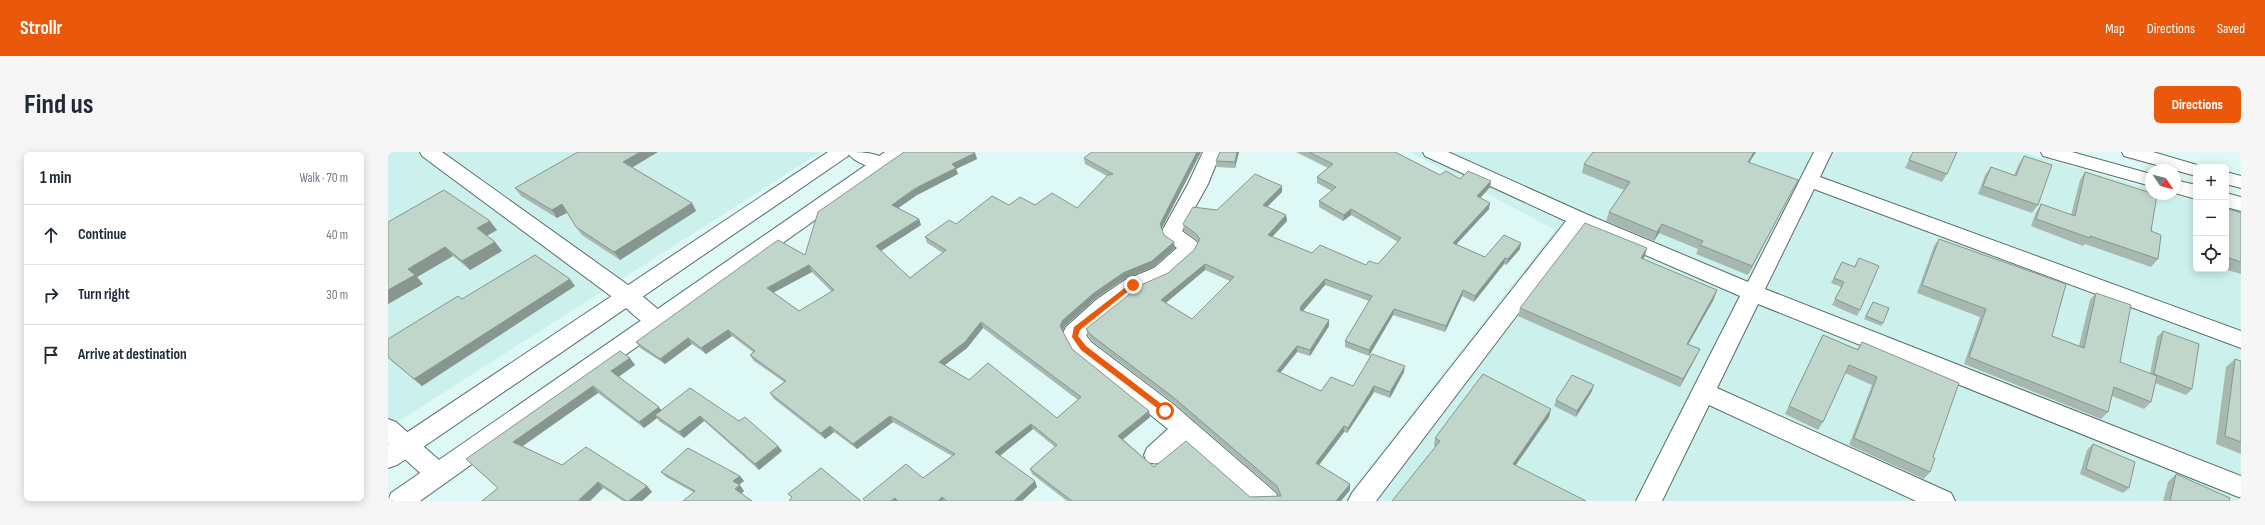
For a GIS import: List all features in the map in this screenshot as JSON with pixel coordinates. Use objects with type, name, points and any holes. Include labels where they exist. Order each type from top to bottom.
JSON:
[{"type":"street","points":[[429,152],[627,296],[657,321]]},
{"type":"street","points":[[397,452],[840,152]]},
{"type":"street","points":[[856,152],[881,164]]},
{"type":"street","points":[[400,501],[898,152]]},
{"type":"street","points":[[1212,152],[1198,184],[1172,231],[1173,235],[1189,246],[1187,250],[1161,273],[1133,285],[1104,306],[1074,333],[1083,348],[1165,411],[1268,501]]},
{"type":"street","points":[[1432,152],[1579,219],[1753,293],[2241,487]]},
{"type":"street","points":[[1649,501],[1824,152]]},
{"type":"street","points":[[2050,152],[2145,178]]},
{"type":"street","points":[[2131,152],[2193,169]]},
{"type":"street","points":[[2229,179],[2241,182]]},
{"type":"street","points":[[1810,180],[2241,340]]},
{"type":"street","points":[[2181,188],[2193,191]]},
{"type":"street","points":[[2229,201],[2241,204]]},
{"type":"street","points":[[1361,501],[1579,219]]},
{"type":"street","points":[[1704,392],[1942,501]]},
{"type":"street","points":[[388,429],[397,452],[438,474]]},
{"type":"street","points":[[1156,455],[1184,429]]},
{"type":"shaded area","points":[[388,152],[821,152],[388,428]]},
{"type":"shaded area","points":[[1410,152],[2021,152],[2145,187],[2145,200],[2181,200],[2181,197],[2193,200],[2193,272],[2229,272],[2229,258],[2241,214],[2241,501],[1343,501],[1555,230]]},
{"type":"building","points":[[578,152],[640,152],[623,162],[692,203],[614,252],[576,227],[562,204],[552,210],[515,188]]},
{"type":"building","points":[[904,152],[975,153],[952,164],[956,168],[914,189],[892,205],[919,219],[876,246],[910,278],[946,250],[925,237],[949,220],[956,224],[992,196],[1009,205],[1020,197],[1035,205],[1052,193],[1077,208],[1108,175],[1113,174],[1084,158],[1092,152],[1197,152],[1160,224],[1164,235],[1174,242],[1152,261],[1123,273],[1094,293],[1063,320],[1060,326],[1072,349],[1149,411],[1118,436],[1154,467],[1186,441],[1250,497],[1281,496],[1277,486],[1173,397],[1091,335],[1086,329],[1141,285],[1168,273],[1194,250],[1200,239],[1183,224],[1193,207],[1217,210],[1255,174],[1282,186],[1263,205],[1286,215],[1268,235],[1312,253],[1320,245],[1366,265],[1369,261],[1378,264],[1401,238],[1351,209],[1344,215],[1319,201],[1336,187],[1317,177],[1333,164],[1309,152],[1395,152],[1440,175],[1446,171],[1460,179],[1468,171],[1491,181],[1477,196],[1490,203],[1453,243],[1485,257],[1504,235],[1521,243],[1508,259],[1505,258],[1475,296],[1463,290],[1446,326],[1394,309],[1369,350],[1345,341],[1372,296],[1325,279],[1301,306],[1300,310],[1329,320],[1310,350],[1297,346],[1277,371],[1321,391],[1331,377],[1353,386],[1372,354],[1405,366],[1390,392],[1374,386],[1348,428],[1344,426],[1316,463],[1350,484],[1336,501],[1072,501],[1030,469],[1057,445],[1031,424],[995,452],[1035,481],[1014,501],[947,501],[942,497],[938,501],[898,501],[895,498],[891,501],[865,501],[863,499],[906,464],[923,478],[955,454],[890,416],[853,444],[830,426],[821,433],[770,393],[786,381],[750,355],[755,351],[728,330],[701,348],[688,338],[660,359],[636,342],[778,240],[805,255],[818,212]],"holes":[[[1205,264],[1234,277],[1192,319],[1161,300]],[[809,265],[834,290],[799,311],[767,288]],[[981,322],[1081,397],[1057,418],[988,363],[969,380],[939,362],[965,342]]]},
{"type":"building","points":[[1220,152],[1237,152],[1235,162],[1216,161]]},
{"type":"building","points":[[1593,152],[1754,152],[1748,162],[1798,180],[1752,266],[1700,245],[1703,241],[1662,224],[1657,232],[1609,212],[1630,182],[1584,164]]},
{"type":"building","points":[[1913,152],[1957,152],[1947,174],[1909,160]]},
{"type":"building","points":[[2024,156],[2052,165],[2038,205],[1983,186],[1991,167],[2016,176]]},
{"type":"building","points":[[2085,172],[2145,191],[2145,200],[2156,200],[2151,231],[2161,235],[2158,259],[2090,236],[2090,238],[2036,219],[2041,204],[2075,216]]},
{"type":"building","points":[[444,190],[490,221],[477,228],[495,242],[462,261],[445,247],[408,269],[415,275],[388,290],[388,222]]},
{"type":"building","points":[[2229,209],[2241,213],[2241,262],[2229,258]]},
{"type":"building","points":[[1585,223],[1647,248],[1641,258],[1717,290],[1687,344],[1700,349],[1683,379],[1520,308]]},
{"type":"building","points":[[1939,239],[2066,284],[2052,336],[2084,348],[2096,293],[2131,305],[2120,362],[2157,376],[2151,402],[2114,387],[2108,412],[1969,357],[1986,309],[1922,285]]},
{"type":"building","points":[[535,255],[570,279],[414,379],[388,357],[388,339],[458,296],[462,299]]},
{"type":"building","points":[[1859,258],[1879,266],[1860,310],[1835,299],[1844,282],[1834,278],[1842,262],[1855,267]]},
{"type":"building","points":[[1873,302],[1889,308],[1883,323],[1866,316]]},
{"type":"building","points":[[2163,331],[2199,344],[2192,389],[2154,374]]},
{"type":"building","points":[[1823,335],[1858,350],[1862,342],[1959,383],[1933,457],[1935,458],[1930,472],[1854,438],[1877,377],[1849,365],[1823,422],[1789,406]]},
{"type":"building","points":[[620,351],[630,358],[611,371],[659,407],[639,422],[593,386],[513,442],[562,465],[586,447],[647,486],[629,501],[626,501],[598,482],[578,501],[482,501],[498,488],[466,459]]},
{"type":"building","points":[[2235,359],[2241,361],[2241,442],[2225,436]]},
{"type":"building","points":[[1483,374],[1551,409],[1513,464],[1586,501],[1392,501],[1440,441],[1435,438]]},
{"type":"building","points":[[1572,375],[1594,385],[1577,411],[1556,400]]},
{"type":"building","points":[[690,388],[739,421],[745,417],[778,446],[755,464],[700,416],[679,432],[655,415]]},
{"type":"building","points":[[2093,444],[2135,462],[2129,488],[2086,469]]},
{"type":"building","points":[[688,448],[740,476],[733,481],[740,485],[735,489],[752,501],[683,501],[695,491],[661,472]]},
{"type":"building","points":[[821,468],[861,501],[789,501],[792,497],[788,494]]},
{"type":"building","points":[[2176,474],[2230,498],[2229,501],[2170,501]]},
{"type":"route","points":[[1133,285],[1104,306],[1077,329],[1074,333],[1075,337],[1083,348],[1165,411]]}]
